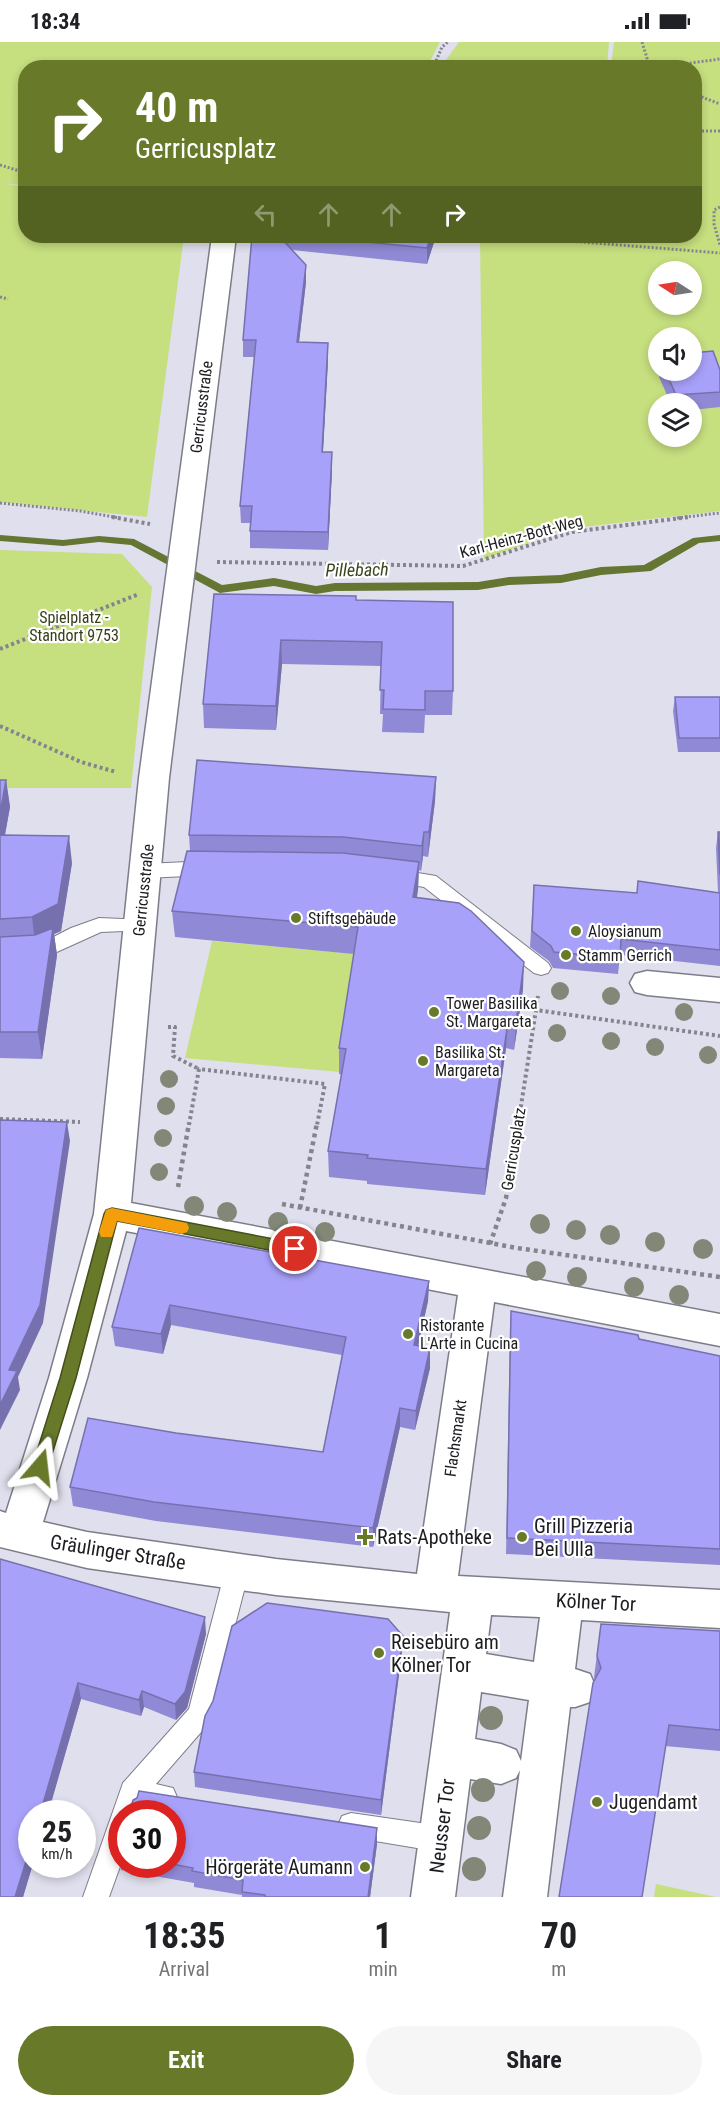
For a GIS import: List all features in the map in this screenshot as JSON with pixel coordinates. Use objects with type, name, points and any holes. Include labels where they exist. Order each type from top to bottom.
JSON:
[{"type":"street","name":"Gerricusstraße","points":[[10,1532],[68,1378],[112,1214],[154,778],[223,243]]},
{"type":"street","points":[[647,983],[720,990]]},
{"type":"street","points":[[112,1214],[720,1330]]},
{"type":"street","name":"Flachsmarkt","points":[[454,1594],[478,1284]]},
{"type":"street","name":"Gräulinger Straße","points":[[10,1532],[87,1550],[276,1577],[454,1594]]},
{"type":"street","name":"Kölner Tor","points":[[454,1594],[720,1609]]},
{"type":"street","name":"Neusser Tor","points":[[433,1897],[462,1670],[454,1594]]},
{"type":"street","points":[[525,1897],[528,1769],[563,1686],[562,1600]]},
{"type":"street","points":[[462,1670],[563,1686]]},
{"type":"street","name":"Neusser Tor","points":[[451,1755],[528,1769]]},
{"type":"lane","points":[[145,871],[225,868]]},
{"type":"lane","points":[[376,874],[429,881],[541,968]]},
{"type":"lane","points":[[0,955],[39,953],[99,925],[140,924]]},
{"type":"lane","points":[[130,1800],[200,1715],[237,1571]]},
{"type":"lane","points":[[186,1801],[190,1801]]},
{"type":"lane","points":[[332,1822],[441,1839]]},
{"type":"lane","points":[[96,1897],[108,1862]]},
{"type":"path","points":[[436,60],[442,47],[448,42]]},
{"type":"path","points":[[642,42],[649,60]]},
{"type":"path","points":[[702,61],[720,59]]},
{"type":"path","points":[[702,97],[720,104]]},
{"type":"path","points":[[702,131],[720,131]]},
{"type":"path","points":[[0,165],[18,171]]},
{"type":"path","points":[[720,207],[714,210],[714,217],[720,245]]},
{"type":"path","points":[[594,243],[720,253]]},
{"type":"path","points":[[0,297],[8,299]]},
{"type":"path","points":[[0,503],[80,511],[142,524],[188,526]]},
{"type":"path","name":"Karl-Heinz-Bott-Weg","points":[[0,649],[181,576],[463,566],[572,532],[720,513]]},
{"type":"path","points":[[0,726],[81,762],[131,777],[154,778]]},
{"type":"path","name":"Gerricusplatz","points":[[720,1036],[536,1010],[506,1198],[491,1242],[720,1277]]},
{"type":"path","points":[[178,1187],[199,1070],[325,1084],[300,1208]]},
{"type":"path","points":[[0,1119],[120,1123]]},
{"type":"green space","points":[[0,42],[440,42],[431,60],[18,60],[18,185],[6,184],[18,186],[18,243],[183,243],[147,517],[0,502]]},
{"type":"green space","points":[[459,42],[609,42],[608,60],[446,60]]},
{"type":"green space","points":[[614,42],[720,42],[720,511],[566,529],[484,559],[480,243],[702,243],[702,60],[612,60]]},
{"type":"green space","name":"Spielplatz - Standort 9753","points":[[0,550],[122,554],[152,587],[131,788],[0,788]]},
{"type":"green space","points":[[212,941],[358,954],[340,1072],[185,1058]]},
{"type":"green space","points":[[656,1884],[716,1897],[654,1897]]},
{"type":"building","points":[[251,243],[286,243],[306,265],[297,342],[328,343],[322,452],[332,452],[328,532],[250,531],[252,506],[240,506],[256,340],[243,340]]},
{"type":"building","points":[[376,243],[429,243],[427,248]]},
{"type":"building","points":[[713,351],[720,370],[720,392],[675,393],[670,381],[702,381],[702,352]]},
{"type":"building","points":[[214,594],[356,596],[356,600],[453,602],[453,691],[425,691],[425,710],[383,709],[384,690],[380,690],[382,642],[281,640],[276,706],[203,704]]},
{"type":"building","points":[[675,697],[720,697],[720,738],[679,738]]},
{"type":"building","points":[[197,760],[436,777],[429,832],[424,832],[422,846],[343,837],[189,835]]},
{"type":"building","points":[[0,780],[6,780],[0,814]]},
{"type":"building","points":[[718,832],[720,832],[720,875]]},
{"type":"building","points":[[0,835],[69,836],[58,904],[32,917],[0,919]]},
{"type":"building","name":"Basilika St. Margareta","points":[[187,851],[343,853],[419,862],[413,897],[459,903],[471,911],[524,962],[516,1023],[508,1022],[486,1169],[367,1158],[368,1155],[328,1151],[346,1049],[339,1048],[358,927],[172,911]]},
{"type":"building","points":[[638,881],[720,893],[720,950],[621,939],[620,958],[554,952],[551,946],[532,931],[534,885],[637,893]]},
{"type":"building","points":[[53,928],[38,1032],[0,1032],[0,937],[35,935]]},
{"type":"building","points":[[0,1120],[67,1122],[40,1305],[9,1370],[17,1371],[0,1405]]},
{"type":"building","points":[[139,1228],[429,1281],[414,1345],[430,1348],[416,1411],[400,1408],[373,1528],[154,1502],[70,1487],[88,1418],[176,1433],[323,1452],[346,1337],[170,1305],[161,1334],[112,1327]]},
{"type":"building","points":[[511,1311],[638,1335],[639,1339],[720,1356],[720,1549],[507,1538]]},
{"type":"building","points":[[0,1559],[205,1617],[185,1692],[175,1704],[142,1691],[139,1700],[78,1683],[44,1800],[18,1800],[18,1878],[21,1878],[15,1897],[0,1897]]},
{"type":"building","points":[[267,1603],[388,1619],[403,1636],[381,1800],[194,1772],[205,1716],[213,1701],[232,1626]]},
{"type":"building","points":[[601,1624],[720,1631],[720,1730],[669,1725],[642,1897],[559,1897],[593,1683],[601,1668],[597,1656]]},
{"type":"building","points":[[139,1791],[377,1828],[368,1897],[265,1897],[265,1895],[242,1892],[243,1880],[192,1871],[193,1868],[186,1867],[186,1800],[133,1800],[137,1798]]},
{"type":"waterway","name":"Pillebach","points":[[0,538],[63,543],[99,539],[134,542],[220,589],[274,582],[316,590],[335,587],[478,586],[509,581],[561,579],[601,571],[647,568],[697,540],[720,538]]},
{"type":"slow traffic","points":[[107,1232],[112,1214],[182,1228]]},
{"type":"place","name":"Stiftsgebäude","points":[[296,918]]},
{"type":"place","name":"Aloysianum","points":[[576,931]]},
{"type":"place","name":"Stamm Gerrich","points":[[566,955]]},
{"type":"place","name":"Tower Basilika St. Margareta","points":[[434,1012]]},
{"type":"place","name":"Basilika St. Margareta","points":[[423,1061]]},
{"type":"place","name":"Ristorante L'Arte in Cucina","points":[[408,1334]]},
{"type":"place","name":"Rats-Apotheke","points":[[365,1537]]},
{"type":"place","name":"Grill Pizzeria Bei Ulla","points":[[522,1537]]},
{"type":"place","name":"Reisebüro am Kölner Tor","points":[[379,1653]]},
{"type":"place","name":"Jugendamt","points":[[597,1802]]},
{"type":"place","name":"Hörgeräte Aumann","points":[[365,1867]]},
{"type":"route","points":[[40,1467],[68,1378],[112,1214],[295,1249]]}]
